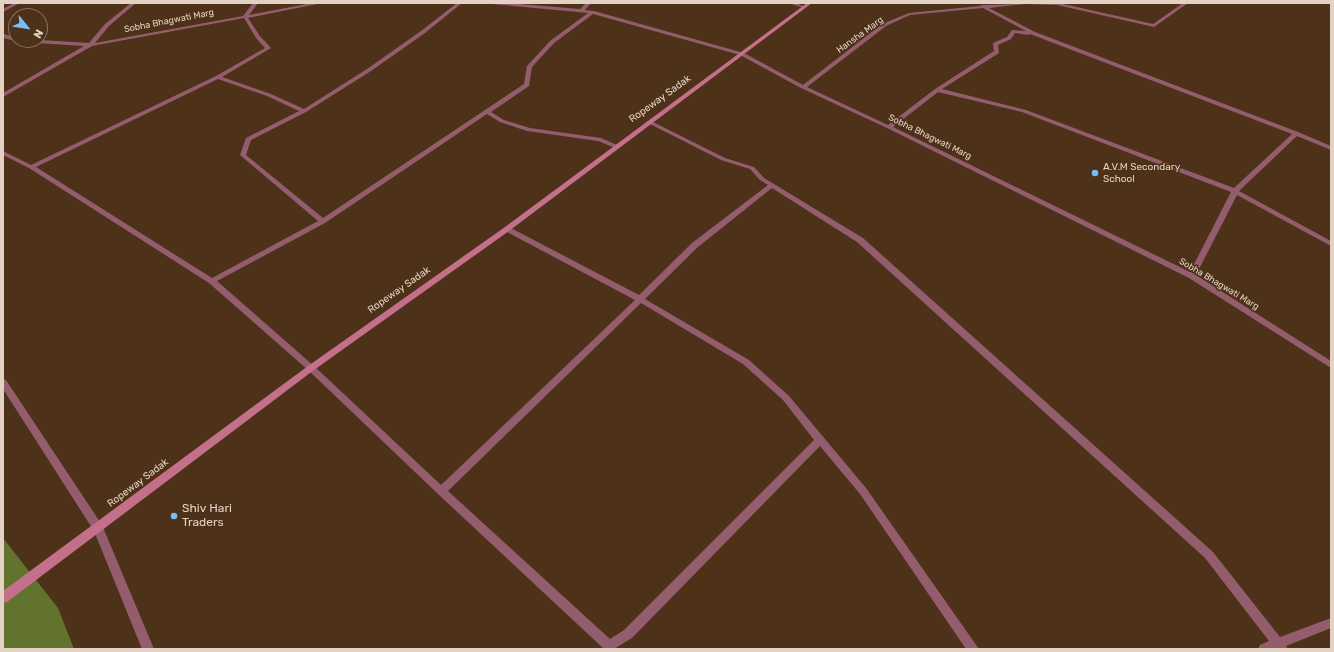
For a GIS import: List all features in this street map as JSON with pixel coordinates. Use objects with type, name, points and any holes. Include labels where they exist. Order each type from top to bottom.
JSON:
[{"type":"main road","name":"Ropeway Sadak","points":[[3,598],[311,368],[507,229],[807,5]]},
{"type":"street","points":[[3,11],[18,3]]},
{"type":"street","points":[[3,95],[90,45],[107,25],[134,3]]},
{"type":"street","points":[[31,167],[218,77],[268,48],[258,37],[245,16],[256,3]]},
{"type":"street","name":"Sobha Bhagwati Marg","points":[[48,42],[90,45],[320,3]]},
{"type":"street","points":[[323,221],[243,155],[248,140],[304,111],[369,70],[423,32],[460,3]]},
{"type":"street","name":"Sobha Bhagwati Marg","points":[[492,3],[592,12],[742,54],[803,87],[889,126],[1192,276],[1331,365]]},
{"type":"street","points":[[581,11],[589,3]]},
{"type":"street","points":[[790,3],[807,5]]},
{"type":"street","points":[[971,3],[982,6],[1033,33],[1296,133],[1331,148]]},
{"type":"street","name":"Hansha Marg","points":[[803,87],[884,26],[909,14],[1025,3],[1057,4],[1154,26],[1186,3]]},
{"type":"street","points":[[212,281],[323,221],[527,85],[530,66],[552,42],[592,12]]},
{"type":"street","points":[[889,126],[937,90],[997,52],[995,44],[1009,38],[1014,31],[1033,33]]},
{"type":"street","points":[[218,77],[269,95],[304,111]]},
{"type":"street","points":[[937,90],[1024,111],[1235,191],[1331,244]]},
{"type":"street","points":[[487,112],[502,121],[529,130],[599,140],[617,147]]},
{"type":"street","points":[[649,122],[724,159],[752,168],[762,179],[860,240],[1210,555],[1280,646]]},
{"type":"street","points":[[1192,276],[1235,191],[1296,133]]},
{"type":"street","points":[[3,153],[31,167],[212,281],[311,368],[608,646],[628,634],[820,440]]},
{"type":"street","points":[[441,491],[694,245],[772,185]]},
{"type":"street","points":[[507,229],[640,299],[746,362],[786,398],[863,491],[973,649]]},
{"type":"street","points":[[3,382],[98,528],[148,649]]},
{"type":"street","points":[[1264,649],[1280,646],[1331,623]]},
{"type":"shaded area","points":[[3,538],[58,608],[74,649],[3,649]]},
{"type":"place","name":"A.V.M Secondary School","points":[[1095,173]]},
{"type":"place","name":"Shiv Hari Traders","points":[[174,516]]}]
